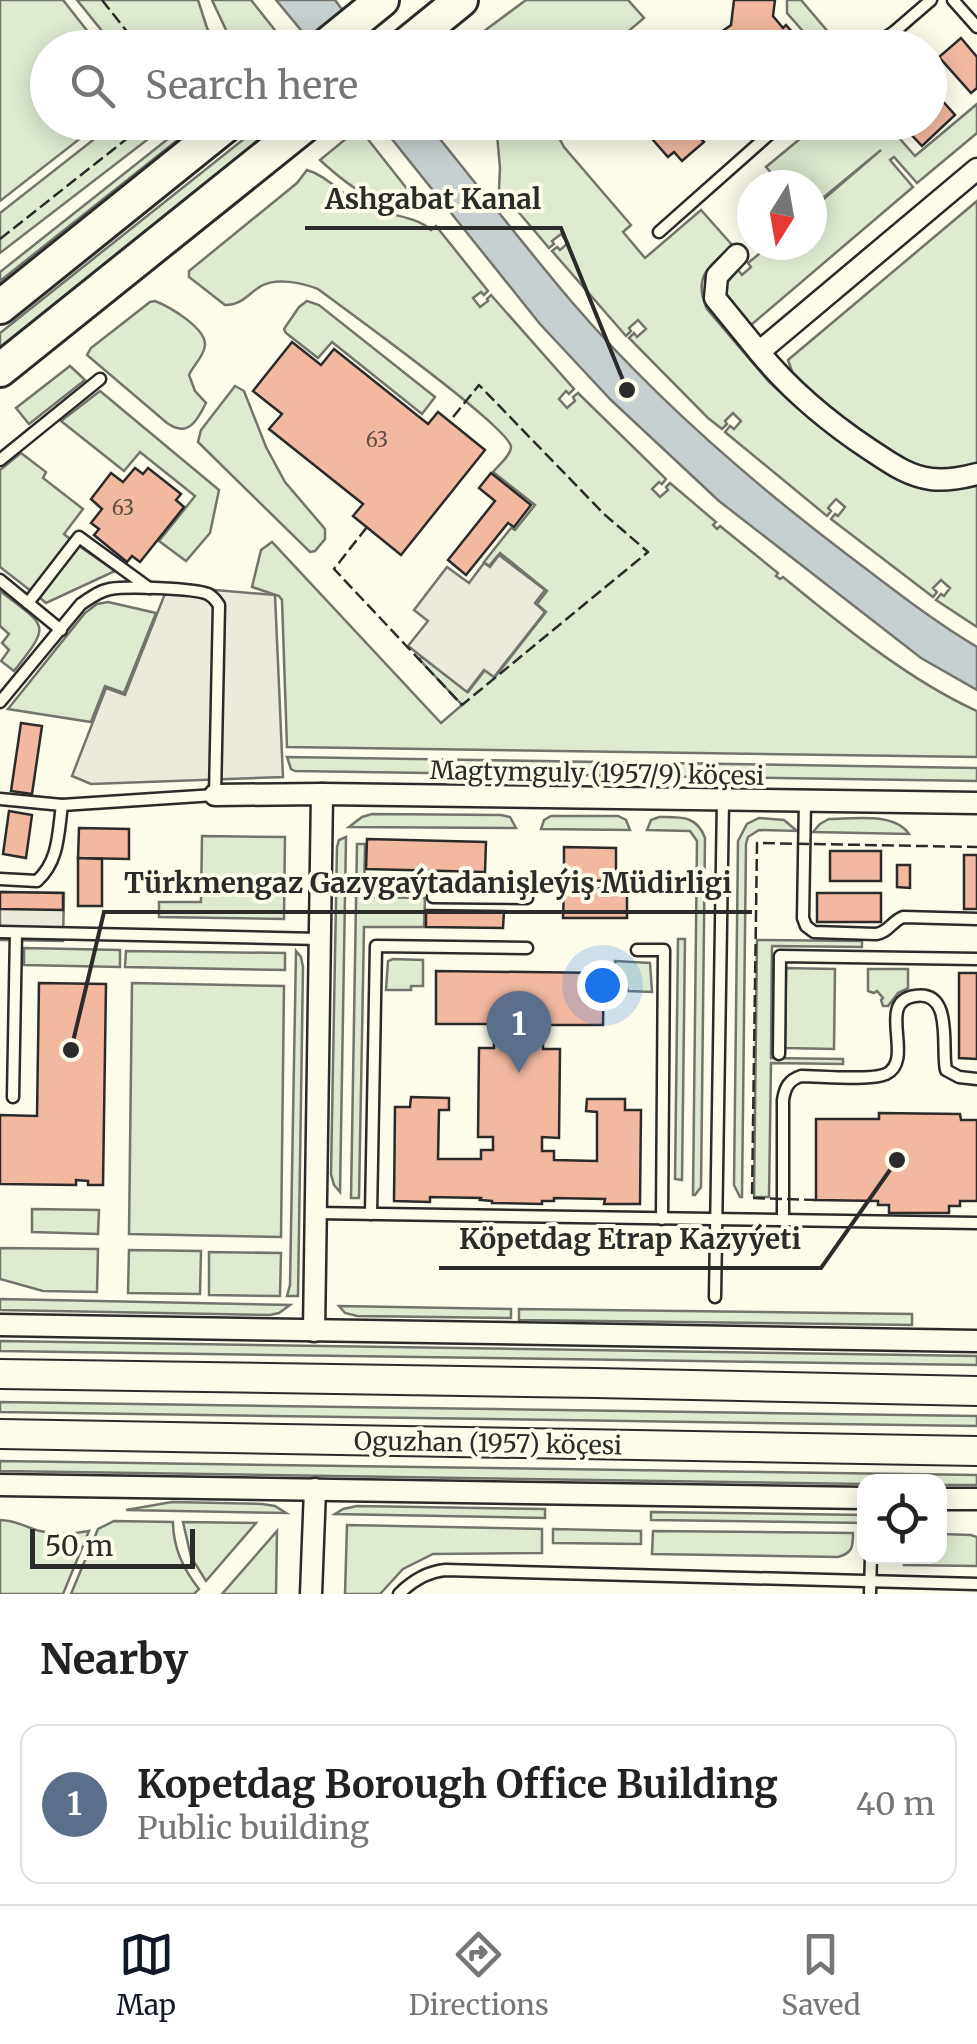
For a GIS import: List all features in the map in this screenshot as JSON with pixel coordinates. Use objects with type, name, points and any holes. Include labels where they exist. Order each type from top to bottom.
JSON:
[{"type":"main road","points":[[346,30],[382,0]]},
{"type":"main road","points":[[424,30],[461,0]]},
{"type":"main road","points":[[0,307],[208,140]]},
{"type":"main road","points":[[0,370],[287,140]]},
{"type":"main road","points":[[0,1374],[977,1391]]},
{"type":"main road","name":"Oguzhan (1957) köçesi","points":[[0,1434],[977,1452]]},
{"type":"street","points":[[759,352],[977,169]]},
{"type":"street","points":[[737,255],[717,276],[715,298],[784,383],[839,429],[903,472],[957,480],[977,474]]},
{"type":"street","points":[[314,1331],[322,794]]},
{"type":"street","name":"Magtymguly (1957/9) köçesi","points":[[216,796],[977,803]]},
{"type":"street","points":[[0,1325],[977,1341]]},
{"type":"street","points":[[0,1486],[857,1498]]},
{"type":"street","points":[[312,1594],[314,1489]]},
{"type":"street","points":[[947,1499],[977,1500]]},
{"type":"lane","points":[[896,30],[931,0]]},
{"type":"lane","points":[[953,0],[977,27]]},
{"type":"lane","points":[[659,232],[764,140]]},
{"type":"lane","points":[[0,460],[100,379]]},
{"type":"lane","points":[[28,603],[79,537],[150,589]]},
{"type":"lane","points":[[0,580],[61,630]]},
{"type":"lane","points":[[0,702],[81,604],[92,596],[108,590],[196,592],[211,595],[219,606],[216,796],[62,806],[0,799]]},
{"type":"lane","points":[[716,1297],[724,800]]},
{"type":"lane","points":[[805,801],[803,918],[814,932],[884,933],[894,920],[903,917],[977,918]]},
{"type":"lane","points":[[0,879],[36,881],[48,871],[54,859],[62,806]]},
{"type":"lane","points":[[433,897],[527,898]]},
{"type":"lane","points":[[0,932],[320,939]]},
{"type":"lane","points":[[13,1097],[16,933]]},
{"type":"lane","points":[[371,1214],[376,946],[527,948]]},
{"type":"lane","points":[[637,950],[664,950],[662,1219]]},
{"type":"lane","points":[[779,1054],[780,956],[977,958]]},
{"type":"lane","points":[[783,1221],[783,1100],[791,1080],[801,1076],[886,1074],[895,1066],[897,1056],[897,1009],[905,999],[920,996],[932,999],[943,1012],[946,1070],[959,1077],[977,1079]]},
{"type":"lane","points":[[316,1212],[977,1224]]},
{"type":"lane","points":[[399,1594],[418,1578],[445,1570],[870,1588],[977,1584]]},
{"type":"green space","points":[[0,0],[63,0],[87,30],[30,30],[30,140],[78,140],[0,201]]},
{"type":"green space","points":[[77,0],[198,0],[208,30],[101,30]]},
{"type":"green space","points":[[212,0],[251,0],[275,30],[226,30]]},
{"type":"green space","points":[[526,0],[628,0],[644,18],[630,30],[486,30]]},
{"type":"green space","points":[[787,0],[801,0],[827,30],[802,30],[787,13]]},
{"type":"green space","points":[[977,104],[977,133],[917,183],[894,157],[890,160],[913,187],[751,325],[725,296],[726,284],[738,270],[742,275],[751,267],[748,263],[752,260],[827,260],[827,196],[881,150],[827,195],[827,170],[766,167],[799,140],[901,140],[915,156],[934,140],[947,140],[947,129]]},
{"type":"green space","points":[[93,140],[147,140],[0,253],[0,213]]},
{"type":"green space","points":[[167,140],[178,140],[0,281],[0,272]]},
{"type":"green space","points":[[243,140],[261,140],[0,347],[0,333]]},
{"type":"green space","points":[[344,140],[368,140],[422,208],[366,195],[320,160]]},
{"type":"green space","points":[[498,140],[560,140],[631,225],[623,232],[645,258],[701,210],[733,246],[706,272],[702,288],[707,309],[769,382],[793,404],[900,477],[977,482],[977,627],[936,600],[950,588],[941,580],[933,588],[937,592],[933,597],[831,519],[845,507],[836,499],[827,516],[725,432],[741,421],[733,413],[722,429],[708,418],[629,338],[646,329],[638,320],[626,336],[552,251],[568,243],[561,234],[549,248],[499,189]]},
{"type":"green space","points":[[307,170],[362,205],[417,221],[431,230],[436,226],[488,291],[473,298],[480,307],[491,295],[574,389],[559,399],[567,408],[578,393],[666,479],[652,489],[660,497],[670,483],[716,522],[713,525],[717,529],[720,526],[778,573],[780,579],[783,577],[901,668],[977,711],[977,757],[287,747],[282,600],[252,587],[261,550],[272,542],[441,723],[462,705],[419,659],[422,657],[468,692],[485,670],[495,677],[546,612],[537,604],[547,591],[500,553],[489,566],[484,562],[535,505],[493,472],[511,447],[484,417],[318,289],[274,282],[225,305],[189,277],[189,271],[297,183]]},
{"type":"green space","points":[[977,201],[977,465],[958,472],[929,472],[903,463],[855,430],[796,383],[788,360]]},
{"type":"green space","points":[[155,301],[186,319],[204,338],[203,353],[189,375],[195,391],[206,403],[186,428],[167,423],[87,355]]},
{"type":"green space","points":[[307,301],[319,305],[435,397],[422,414],[332,342],[318,358],[286,333],[284,329]]},
{"type":"green space","points":[[70,366],[85,380],[29,424],[16,408]]},
{"type":"green space","points":[[235,386],[244,391],[285,482],[325,529],[325,539],[315,551],[310,552],[198,442],[201,430]]},
{"type":"green space","points":[[100,391],[219,490],[210,533],[186,561],[159,541],[195,496],[140,452],[124,471],[61,421]]},
{"type":"green space","points":[[21,453],[46,472],[43,478],[83,509],[64,534],[71,540],[31,591],[0,567],[0,470]]},
{"type":"green space","points":[[79,546],[115,571],[46,603],[39,597]]},
{"type":"green space","points":[[0,591],[39,626],[35,643],[14,671],[1,661],[9,650],[2,643],[9,634],[0,626]]},
{"type":"green space","points":[[108,602],[156,613],[124,693],[105,686],[91,722],[8,709],[85,613]]},
{"type":"green space","points":[[287,757],[977,768],[977,781],[295,771]]},
{"type":"green space","points":[[372,814],[501,815],[510,817],[516,828],[349,827]]},
{"type":"green space","points":[[551,816],[618,816],[626,820],[630,830],[541,829],[544,820]]},
{"type":"green space","points":[[659,817],[692,821],[705,838],[701,1187],[695,1195],[697,841],[690,831],[647,830],[651,820]]},
{"type":"green space","points":[[759,818],[784,820],[797,831],[759,830],[748,837],[746,844],[740,1197],[734,1185],[738,841],[747,824]]},
{"type":"green space","points":[[829,819],[894,822],[909,834],[813,832]]},
{"type":"green space","points":[[202,836],[285,837],[284,919],[159,917],[159,902],[201,902]]},
{"type":"green space","points":[[346,837],[340,1192],[331,1174],[337,847],[339,840]]},
{"type":"green space","points":[[357,844],[365,844],[364,897],[425,898],[424,927],[364,927],[359,1198],[351,1198]]},
{"type":"green space","points":[[678,939],[685,939],[682,1180],[675,1179]]},
{"type":"green space","points":[[757,940],[862,941],[862,947],[772,946],[771,1058],[843,1059],[843,1064],[771,1063],[769,1197],[754,1197]]},
{"type":"green space","points":[[24,948],[120,950],[120,967],[24,965]]},
{"type":"green space","points":[[126,951],[285,953],[285,970],[125,967]]},
{"type":"green space","points":[[296,951],[303,967],[298,1296],[287,1296],[290,1285]]},
{"type":"green space","points":[[423,960],[423,986],[386,990],[388,961]]},
{"type":"green space","points":[[615,961],[650,963],[652,992],[615,987]]},
{"type":"green space","points":[[786,968],[835,969],[834,1049],[785,1048]]},
{"type":"green space","points":[[868,969],[908,969],[908,988],[883,1006],[877,991],[868,991]]},
{"type":"green space","points":[[132,983],[284,986],[281,1237],[129,1234]]},
{"type":"green space","points":[[32,1209],[99,1210],[98,1234],[32,1232]]},
{"type":"green space","points":[[0,1248],[98,1249],[97,1292],[43,1291],[0,1279]]},
{"type":"green space","points":[[129,1250],[201,1251],[200,1294],[128,1293]]},
{"type":"green space","points":[[209,1252],[281,1253],[280,1296],[209,1295]]},
{"type":"green space","points":[[0,1299],[290,1305],[270,1315],[0,1310]]},
{"type":"green space","points":[[339,1306],[511,1309],[511,1318],[357,1316],[345,1313]]},
{"type":"green space","points":[[519,1309],[912,1314],[912,1325],[519,1320]]},
{"type":"green space","points":[[0,1341],[977,1356],[977,1365],[0,1351]]},
{"type":"green space","points":[[0,1402],[977,1416],[977,1426],[0,1412]]},
{"type":"green space","points":[[0,1461],[907,1474],[857,1474],[857,1484],[0,1471]]},
{"type":"green space","points":[[947,1475],[977,1475],[977,1485],[947,1485]]},
{"type":"green space","points":[[172,1502],[262,1504],[286,1513],[126,1510]]},
{"type":"green space","points":[[357,1506],[545,1509],[545,1518],[335,1514]]},
{"type":"green space","points":[[651,1512],[857,1515],[857,1523],[651,1520]]},
{"type":"green space","points":[[0,1520],[52,1533],[89,1531],[63,1594],[0,1594]]},
{"type":"green space","points":[[114,1521],[173,1522],[180,1558],[199,1589],[194,1594],[71,1594],[98,1529]]},
{"type":"green space","points":[[183,1522],[256,1523],[206,1581],[191,1557]]},
{"type":"green space","points":[[347,1525],[542,1529],[542,1553],[433,1554],[403,1569],[380,1594],[345,1594]]},
{"type":"green space","points":[[553,1529],[641,1531],[641,1544],[553,1543]]},
{"type":"green space","points":[[277,1531],[276,1594],[222,1594]]},
{"type":"green space","points":[[653,1531],[853,1533],[853,1538],[849,1551],[838,1557],[652,1554]]},
{"type":"green space","points":[[947,1534],[977,1537],[977,1566],[904,1565],[947,1564]]},
{"type":"shaded area","points":[[276,0],[335,0],[357,30],[301,30]]},
{"type":"shaded area","points":[[393,140],[441,140],[571,301],[670,405],[815,530],[977,647],[977,690],[921,658],[719,501],[611,400],[540,324]]},
{"type":"shaded area","points":[[499,555],[545,590],[535,603],[545,612],[494,677],[484,670],[467,692],[408,646],[428,621],[414,610],[447,567],[469,583],[484,563],[490,567]]},
{"type":"shaded area","points":[[168,586],[275,595],[283,777],[91,784],[72,776],[106,688],[125,695]]},
{"type":"shaded area","points":[[0,892],[64,893],[63,941],[0,940]]},
{"type":"building","points":[[734,0],[775,0],[773,16],[783,28],[786,25],[790,30],[724,30],[731,25]]},
{"type":"building","points":[[961,38],[977,57],[977,88],[971,93],[947,66],[947,50]]},
{"type":"building","points":[[947,106],[955,115],[947,123]]},
{"type":"building","points":[[653,140],[704,142],[682,161],[674,152],[668,157]]},
{"type":"building","points":[[292,342],[321,365],[334,349],[428,424],[438,412],[485,450],[401,555],[353,516],[363,504],[269,429],[282,414],[253,391]]},
{"type":"building","points":[[135,468],[143,474],[148,468],[181,494],[176,500],[184,507],[140,562],[132,556],[127,562],[94,535],[99,529],[91,523],[102,509],[91,499],[111,473],[123,482]]},
{"type":"building","points":[[491,473],[531,505],[514,527],[508,523],[466,575],[448,560],[495,501],[479,488]]},
{"type":"building","points":[[21,723],[42,726],[32,794],[11,791]]},
{"type":"building","points":[[9,811],[32,815],[26,858],[3,854]]},
{"type":"building","points":[[79,828],[129,829],[129,859],[78,858]]},
{"type":"building","points":[[367,839],[486,842],[485,872],[366,869]]},
{"type":"building","points":[[564,847],[616,848],[616,881],[564,880]]},
{"type":"building","points":[[830,851],[881,851],[881,881],[830,881]]},
{"type":"building","points":[[964,855],[977,855],[977,909],[964,909]]},
{"type":"building","points":[[78,858],[102,859],[102,906],[78,906]]},
{"type":"building","points":[[897,865],[910,865],[910,888],[897,887]]},
{"type":"building","points":[[564,888],[627,889],[627,918],[563,918]]},
{"type":"building","points":[[0,892],[63,893],[63,910],[0,909]]},
{"type":"building","points":[[817,893],[881,893],[881,922],[817,922]]},
{"type":"building","points":[[426,910],[504,911],[503,928],[426,927]]},
{"type":"building","points":[[436,971],[604,973],[603,1025],[543,1025],[543,1049],[560,1049],[559,1138],[542,1137],[542,1151],[554,1151],[554,1160],[597,1161],[597,1112],[586,1111],[587,1099],[625,1099],[625,1110],[641,1110],[640,1204],[554,1198],[542,1204],[492,1203],[481,1198],[394,1201],[395,1107],[410,1107],[411,1097],[449,1098],[449,1110],[439,1110],[438,1159],[481,1159],[481,1150],[493,1150],[493,1137],[478,1137],[479,1048],[494,1048],[494,1024],[436,1024]]},
{"type":"building","points":[[959,973],[977,973],[977,1059],[959,1058]]},
{"type":"building","points":[[39,983],[106,984],[103,1185],[76,1180],[76,1185],[0,1184],[0,1115],[37,1116]]},
{"type":"building","points":[[879,1113],[960,1114],[961,1120],[977,1120],[977,1201],[960,1201],[960,1206],[949,1206],[949,1213],[889,1213],[889,1205],[878,1205],[878,1201],[816,1200],[816,1119],[879,1119]]},
{"type":"fence","points":[[102,0],[126,30]]},
{"type":"fence","points":[[0,239],[125,140]]},
{"type":"fence","points":[[367,527],[334,569],[462,705],[648,552],[604,514],[479,385],[449,422]]},
{"type":"fence","points":[[816,1200],[752,1198],[757,843],[977,847]]},
{"type":"place","name":"Ashgabat Kanal","points":[[627,390]]},
{"type":"place","name":"Türkmengaz Gazygaýtadanişleýiş Müdirligi","points":[[71,1050]]},
{"type":"place","name":"Kopetdag Borough Office Building","points":[[519,1073]]},
{"type":"place","name":"Köpetdag Etrap Kazyýeti","points":[[897,1160]]}]
